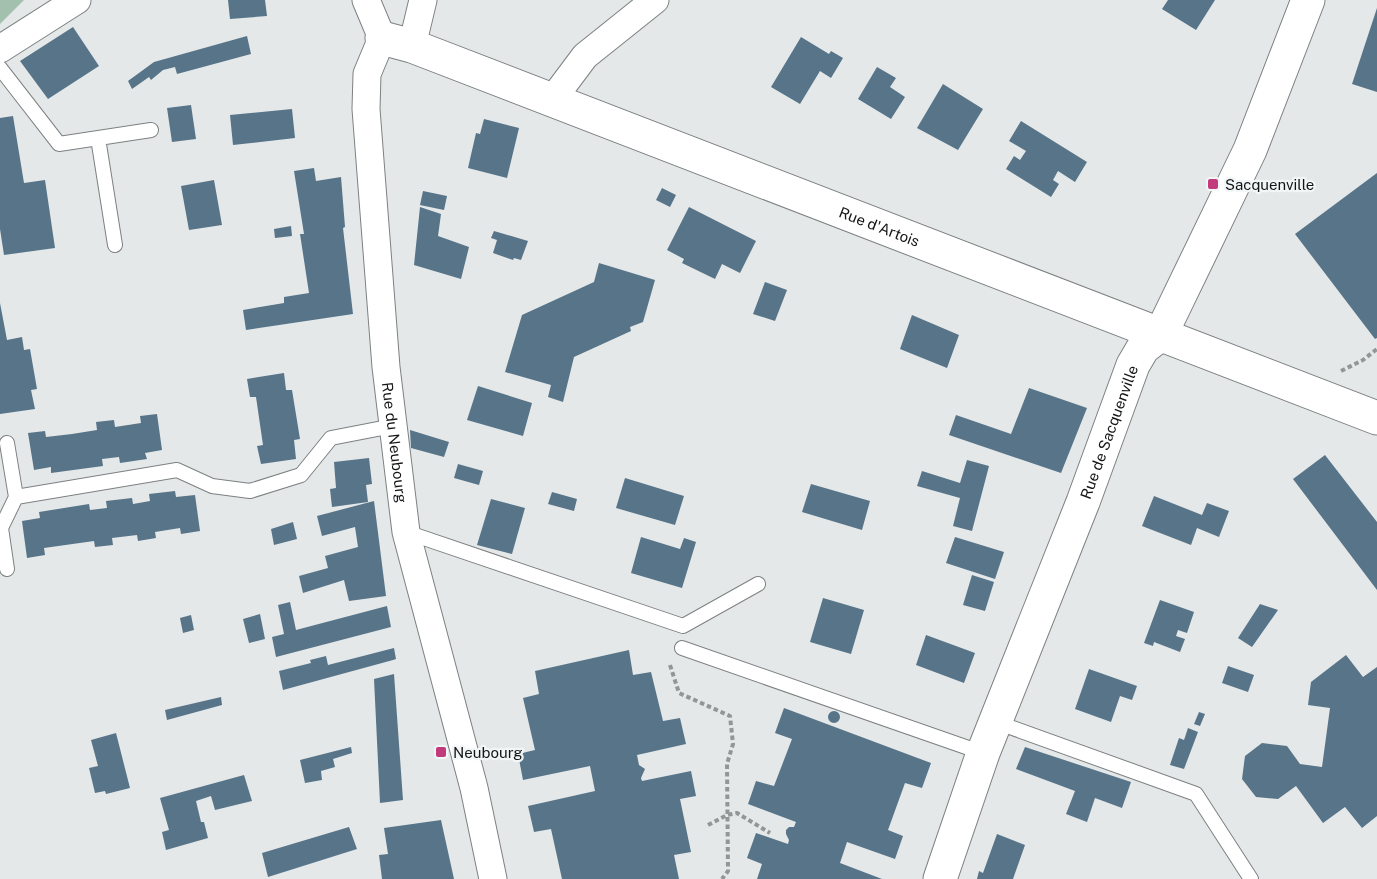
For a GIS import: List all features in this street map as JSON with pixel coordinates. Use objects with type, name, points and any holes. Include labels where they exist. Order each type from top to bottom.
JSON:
[{"type":"street","points":[[366,0],[397,42]]},
{"type":"street","name":"Rue du Neubourg","points":[[423,0],[397,42],[367,74],[366,109],[386,366],[406,532],[474,788],[493,879]]},
{"type":"street","points":[[552,100],[585,56],[655,0]]},
{"type":"street","name":"Rue de Sacquenville","points":[[940,879],[983,753],[1083,502],[1133,365],[1143,348],[1161,334],[1250,150],[1308,0]]},
{"type":"street","points":[[0,49],[67,2]]},
{"type":"street","name":"Rue d'Artois","points":[[397,42],[1377,418]]},
{"type":"lane","points":[[0,68],[59,144],[151,130]]},
{"type":"lane","points":[[98,138],[115,245]]},
{"type":"lane","points":[[16,497],[177,470],[212,486],[250,491],[301,475],[331,438],[393,426]]},
{"type":"lane","points":[[7,443],[16,497],[1,528],[7,569]]},
{"type":"lane","points":[[406,532],[683,626],[758,584]]},
{"type":"lane","points":[[682,648],[983,753]]},
{"type":"lane","points":[[996,722],[1196,794],[1251,879]]},
{"type":"path","points":[[682,648],[674,650],[669,662],[679,693],[730,716],[733,744],[727,764],[728,871],[722,879]]},
{"type":"path","points":[[708,825],[727,815],[737,813],[770,833]]},
{"type":"green space","points":[[0,0],[24,0],[0,24]]},
{"type":"building","points":[[228,0],[265,0],[267,16],[230,19]]},
{"type":"building","points":[[1168,0],[1215,0],[1196,30],[1162,9]]},
{"type":"building","points":[[1377,8],[1377,92],[1352,84]]},
{"type":"building","points":[[73,27],[99,66],[48,99],[20,61]]},
{"type":"building","points":[[247,36],[251,54],[177,74],[175,67],[163,70],[151,80],[149,77],[132,89],[128,81],[154,62]]},
{"type":"building","points":[[801,37],[829,54],[831,51],[843,58],[831,78],[820,71],[800,104],[771,87]]},
{"type":"building","points":[[877,67],[896,78],[890,87],[905,97],[891,119],[858,99]]},
{"type":"building","points":[[943,84],[983,109],[958,150],[917,128]]},
{"type":"building","points":[[191,105],[196,139],[172,142],[167,108]]},
{"type":"building","points":[[292,109],[295,138],[233,145],[230,115]]},
{"type":"building","points":[[13,116],[24,183],[45,180],[55,248],[4,255],[0,229],[0,118]]},
{"type":"building","points":[[484,119],[519,128],[507,178],[468,168],[476,133],[480,134]]},
{"type":"building","points":[[1021,121],[1087,162],[1075,182],[1058,171],[1053,180],[1059,184],[1051,197],[1006,169],[1014,156],[1020,160],[1026,151],[1009,141]]},
{"type":"building","points":[[314,168],[316,181],[341,177],[345,227],[343,228],[353,314],[246,330],[243,310],[284,303],[284,297],[309,293],[300,234],[304,234],[294,171]]},
{"type":"building","points":[[1377,173],[1377,338],[1375,339],[1295,234]]},
{"type":"building","points":[[214,180],[222,225],[189,230],[181,186]]},
{"type":"building","points":[[662,188],[676,195],[670,207],[656,200]]},
{"type":"building","points":[[423,191],[447,196],[444,210],[420,205]]},
{"type":"building","points":[[420,207],[441,214],[438,236],[469,247],[461,279],[414,265]]},
{"type":"building","points":[[689,207],[756,241],[740,273],[722,264],[715,279],[682,263],[684,259],[667,250]]},
{"type":"building","points":[[291,226],[292,236],[275,238],[274,229]]},
{"type":"building","points":[[494,231],[528,241],[521,260],[514,258],[513,260],[493,253],[497,240],[491,238]]},
{"type":"building","points":[[599,263],[655,280],[643,322],[630,327],[631,331],[574,357],[563,402],[548,397],[551,385],[505,372],[522,315],[594,282]]},
{"type":"building","points":[[765,282],[787,290],[775,321],[753,314]]},
{"type":"building","points":[[0,303],[7,340],[22,337],[24,350],[30,349],[37,389],[31,390],[35,409],[0,414]]},
{"type":"building","points":[[912,315],[959,335],[947,368],[900,349]]},
{"type":"building","points":[[284,373],[286,390],[292,390],[300,439],[294,440],[296,459],[261,464],[257,446],[263,445],[256,397],[250,397],[247,379]]},
{"type":"building","points":[[478,386],[532,403],[523,436],[467,420]]},
{"type":"building","points":[[1029,388],[1087,408],[1061,473],[949,435],[956,415],[1011,434]]},
{"type":"building","points":[[157,414],[162,450],[145,453],[147,459],[120,463],[119,457],[102,459],[103,466],[51,473],[51,467],[34,470],[28,433],[45,431],[46,437],[72,434],[97,430],[96,422],[114,420],[115,427],[141,423],[140,416]]},
{"type":"building","points":[[410,430],[449,442],[444,457],[411,448]]},
{"type":"building","points":[[1325,455],[1377,522],[1377,590],[1293,479]]},
{"type":"building","points":[[369,458],[372,484],[366,485],[368,502],[332,507],[330,489],[336,488],[334,462]]},
{"type":"building","points":[[967,460],[989,466],[972,531],[953,526],[960,498],[917,486],[922,471],[960,483]]},
{"type":"building","points":[[458,464],[483,471],[479,485],[454,478]]},
{"type":"building","points":[[625,478],[684,496],[675,525],[616,508]]},
{"type":"building","points":[[811,484],[870,501],[862,530],[802,512]]},
{"type":"building","points":[[175,491],[176,497],[195,495],[200,531],[181,534],[180,528],[155,532],[156,538],[138,541],[137,535],[112,538],[113,545],[95,547],[94,541],[44,548],[45,555],[27,558],[22,521],[40,518],[39,512],[89,504],[90,510],[107,508],[106,501],[132,498],[133,504],[150,501],[149,494]]},
{"type":"building","points":[[552,492],[577,499],[574,511],[548,504]]},
{"type":"building","points":[[1154,496],[1202,515],[1207,503],[1229,511],[1219,537],[1197,528],[1191,545],[1142,526]]},
{"type":"building","points":[[491,499],[525,508],[512,554],[477,545]]},
{"type":"building","points":[[374,501],[386,596],[349,601],[344,580],[303,593],[299,576],[328,568],[325,556],[358,547],[355,527],[322,536],[317,516]]},
{"type":"building","points":[[293,522],[297,539],[274,545],[271,529]]},
{"type":"building","points":[[641,537],[680,549],[684,538],[696,542],[682,588],[631,573]]},
{"type":"building","points":[[955,537],[1004,552],[995,579],[946,563]]},
{"type":"building","points":[[972,575],[994,582],[985,611],[963,605]]},
{"type":"building","points":[[823,598],[864,610],[851,654],[810,642]]},
{"type":"building","points":[[1160,600],[1194,612],[1187,633],[1178,630],[1176,636],[1185,639],[1180,652],[1154,642],[1153,646],[1144,643]]},
{"type":"building","points":[[290,602],[296,630],[387,606],[391,627],[276,657],[272,637],[284,634],[278,605]]},
{"type":"building","points":[[1260,604],[1278,610],[1252,647],[1238,638]]},
{"type":"building","points":[[260,614],[265,639],[249,643],[243,619]]},
{"type":"building","points":[[191,615],[194,630],[183,633],[180,618]]},
{"type":"building","points":[[926,635],[975,653],[964,683],[916,665]]},
{"type":"building","points":[[394,648],[396,659],[283,690],[279,671],[311,663],[310,660],[326,656],[328,665]]},
{"type":"building","points":[[629,650],[633,675],[651,672],[663,721],[680,718],[686,744],[637,755],[639,765],[645,769],[642,781],[691,771],[696,796],[680,799],[691,852],[674,855],[679,879],[562,879],[551,829],[534,832],[528,806],[595,791],[590,766],[523,780],[518,754],[535,750],[523,698],[539,694],[535,671]]},
{"type":"building","points":[[1346,655],[1363,677],[1377,667],[1377,816],[1362,828],[1345,807],[1323,823],[1296,786],[1278,799],[1256,797],[1242,779],[1245,756],[1262,743],[1287,746],[1300,764],[1322,767],[1330,708],[1308,705],[1311,682]]},
{"type":"building","points":[[1228,666],[1254,675],[1248,692],[1222,683]]},
{"type":"building","points":[[1089,669],[1137,686],[1132,700],[1120,696],[1111,722],[1075,709]]},
{"type":"building","points":[[394,674],[403,800],[380,803],[374,679]]},
{"type":"building","points":[[221,697],[222,705],[167,720],[165,710]]},
{"type":"building","points":[[784,708],[931,763],[922,788],[905,783],[888,830],[903,836],[895,859],[847,842],[840,863],[882,879],[757,879],[762,864],[747,858],[756,833],[788,844],[786,830],[794,827],[796,822],[748,804],[756,781],[774,786],[792,739],[775,733]]},
{"type":"building","points":[[836,711],[840,717],[836,723],[832,723],[828,715]]},
{"type":"building","points":[[1199,712],[1205,714],[1200,726],[1194,724]]},
{"type":"building","points":[[1188,728],[1198,732],[1184,769],[1170,765],[1179,738],[1184,740]]},
{"type":"building","points":[[116,733],[130,788],[106,794],[105,791],[95,793],[89,768],[98,766],[91,740]]},
{"type":"building","points":[[351,747],[352,753],[333,759],[335,767],[321,771],[322,780],[305,783],[300,760]]},
{"type":"building","points":[[1025,747],[1131,782],[1122,808],[1095,798],[1087,822],[1066,814],[1075,791],[1016,769]]},
{"type":"building","points":[[244,775],[252,801],[215,810],[211,796],[196,801],[208,838],[166,850],[162,832],[169,830],[160,798]]},
{"type":"building","points":[[441,820],[454,879],[382,879],[379,855],[388,854],[384,828]]},
{"type":"building","points":[[349,827],[357,849],[268,877],[262,853]]},
{"type":"building","points":[[997,834],[1025,845],[1013,879],[977,879],[979,871],[983,873]]},
{"type":"place","name":"Sacquenville","points":[[1213,184]]},
{"type":"place","name":"Neubourg","points":[[441,752]]}]
